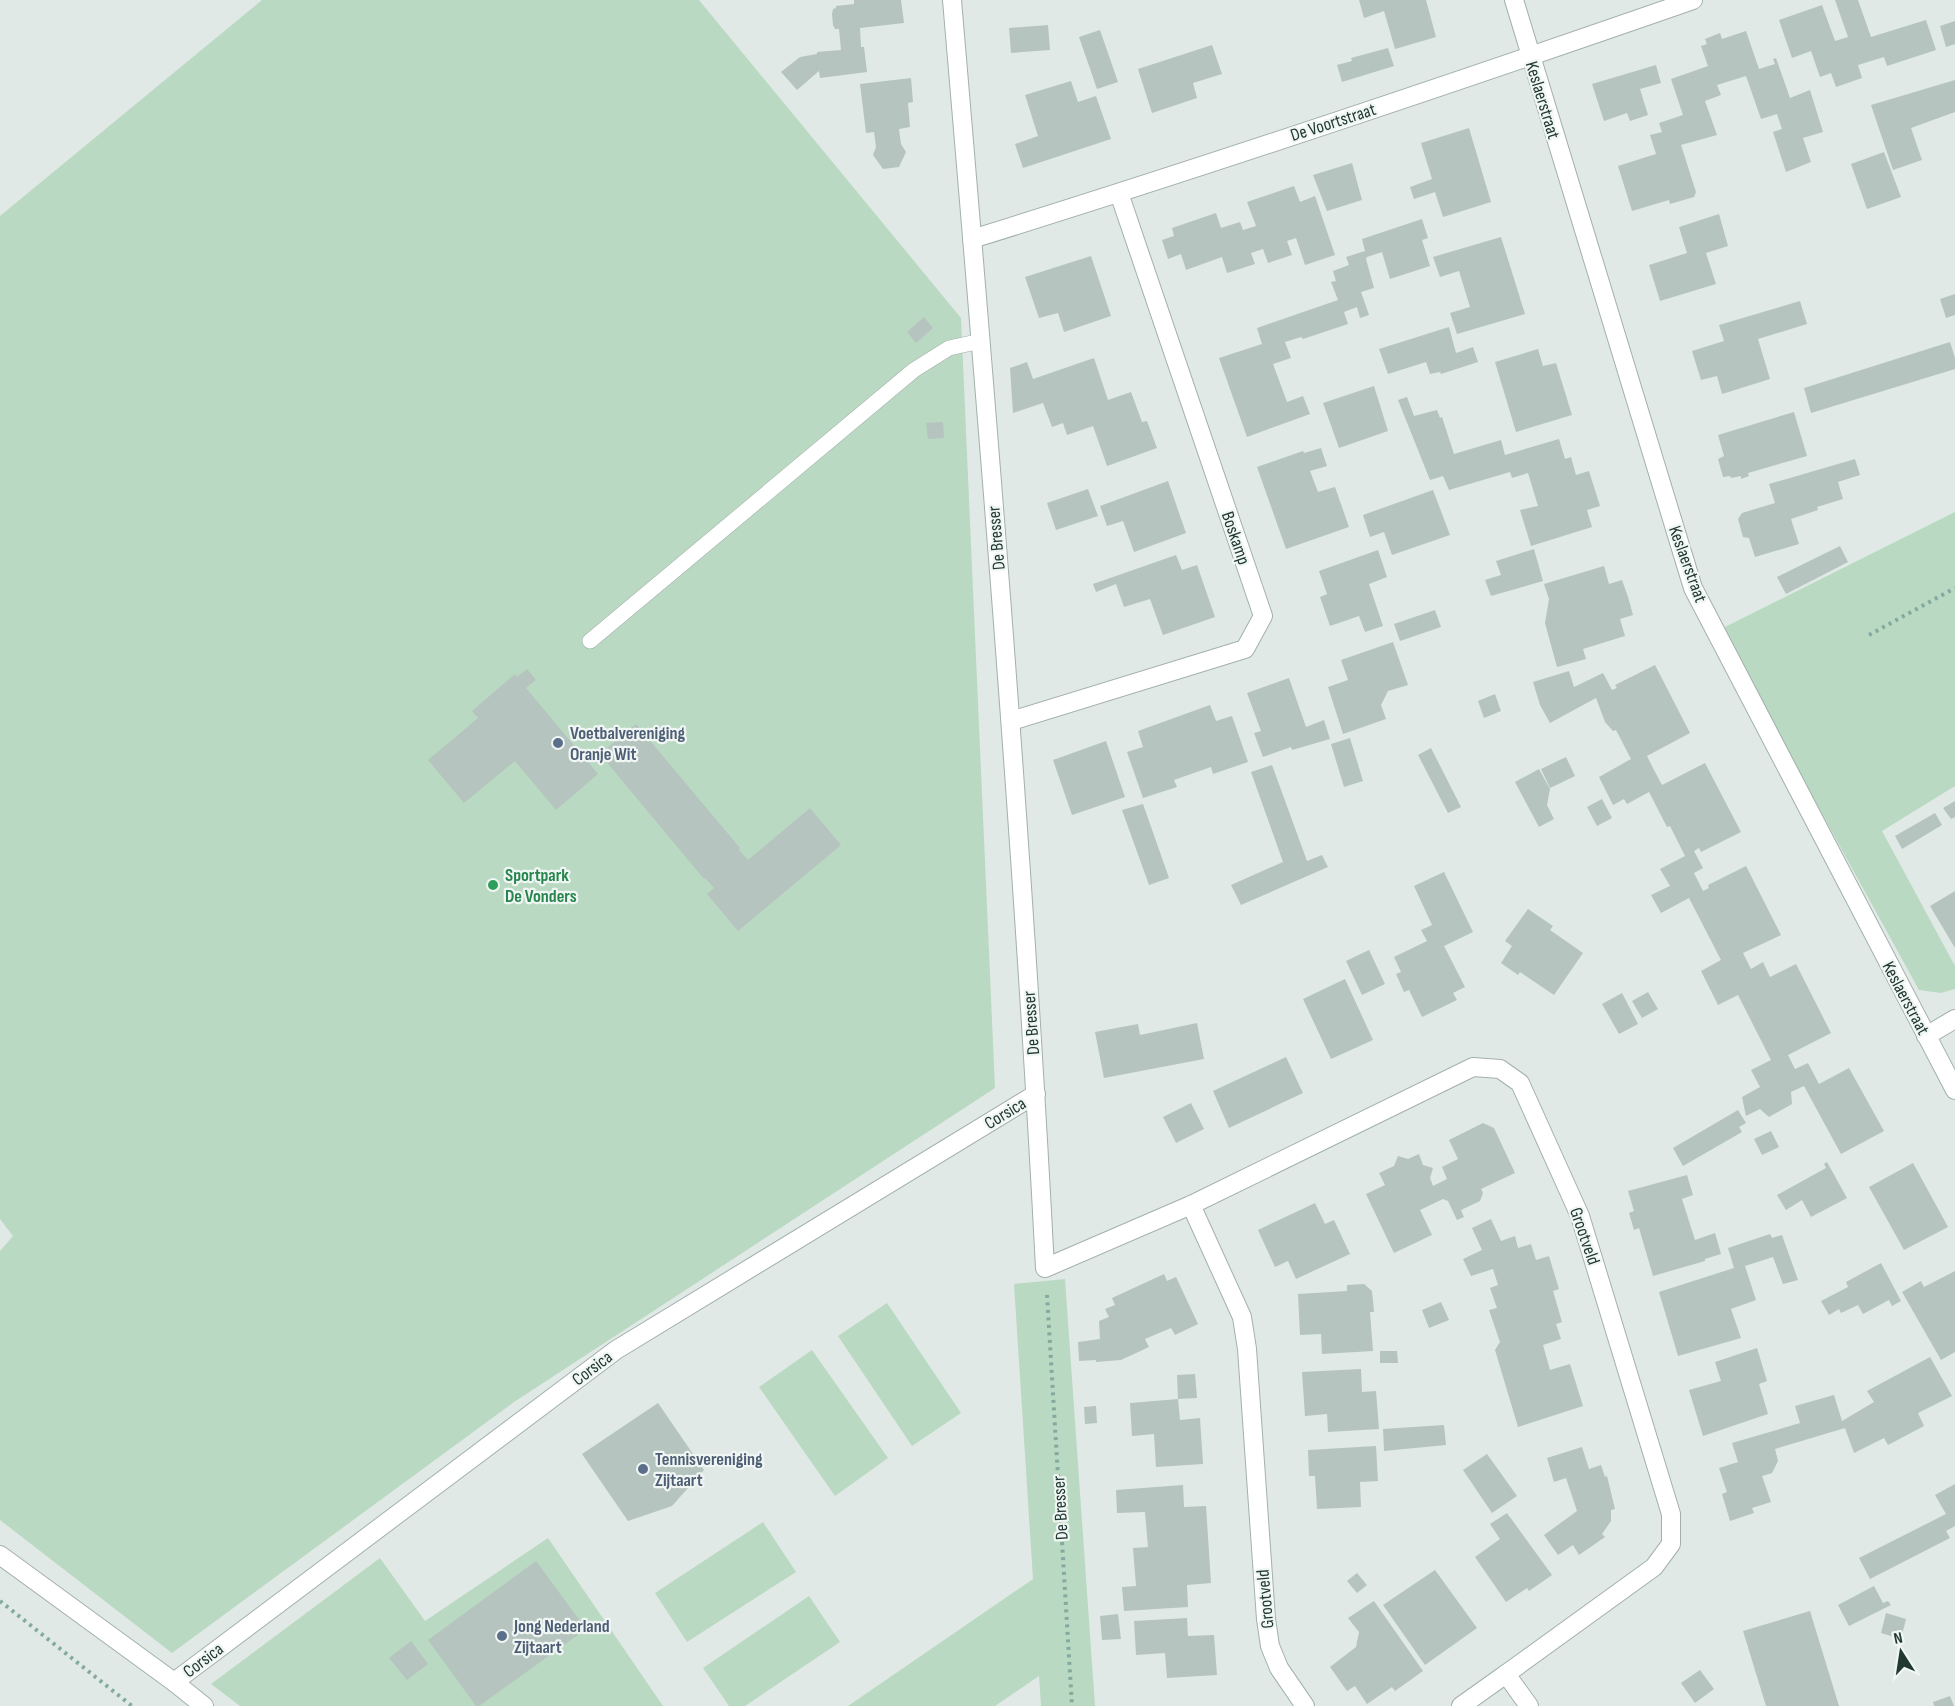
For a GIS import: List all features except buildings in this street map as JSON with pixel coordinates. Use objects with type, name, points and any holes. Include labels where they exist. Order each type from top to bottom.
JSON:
[{"type":"street","name":"De Bresser","points":[[952,0],[1011,721],[1036,1094],[1045,1268]]},
{"type":"street","name":"Keslaerstraat","points":[[1514,0],[1693,588],[1955,1090]]},
{"type":"street","name":"De Voortstraat","points":[[972,239],[1119,193],[1530,57],[1693,0]]},
{"type":"street","name":"Boskamp","points":[[1011,721],[1245,649],[1263,616],[1119,193]]},
{"type":"street","points":[[1926,1036],[1955,1019]]},
{"type":"street","name":"Grootveld","points":[[1045,1268],[1191,1205],[1473,1067],[1500,1069],[1520,1083],[1581,1216],[1671,1514],[1671,1544],[1654,1567],[1461,1706]]},
{"type":"street","name":"Corsica","points":[[174,1682],[616,1350],[1036,1094]]},
{"type":"street","name":"Grootveld","points":[[1191,1205],[1242,1317],[1248,1348],[1266,1619],[1270,1646],[1279,1668],[1305,1706]]},
{"type":"street","name":"Corsica","points":[[0,1555],[204,1706]]},
{"type":"street","points":[[1506,1674],[1529,1706]]},
{"type":"lane","points":[[590,641],[914,370],[949,348],[981,341]]},
{"type":"path","points":[[1869,635],[1955,588]]},
{"type":"path","name":"De Bresser","points":[[1045,1268],[1072,1706]]},
{"type":"path","points":[[0,1601],[132,1706]]},
{"type":"green space","name":"Sportpark De Vonders","points":[[262,0],[699,0],[961,318],[995,1088],[514,1402],[172,1653],[0,1520],[0,1251],[13,1236],[0,1219],[0,216]]},
{"type":"green space","points":[[1955,512],[1955,786],[1882,831],[1955,966],[1955,989],[1941,993],[1919,990],[1766,712],[1725,627]]},
{"type":"green space","points":[[1065,1279],[1095,1706],[1041,1706],[1039,1676],[995,1706],[848,1706],[1033,1579],[1014,1284]]},
{"type":"green space","points":[[887,1303],[961,1413],[912,1446],[838,1336]]},
{"type":"green space","points":[[812,1350],[888,1458],[835,1496],[759,1387]]},
{"type":"green space","points":[[763,1522],[796,1572],[687,1642],[655,1593]]},
{"type":"green space","points":[[548,1538],[663,1706],[240,1706],[211,1684],[380,1558],[425,1621]]},
{"type":"green space","points":[[809,1596],[840,1642],[745,1706],[729,1706],[703,1668]]},
{"type":"place","name":"Voetbalvereniging Oranje Wit","points":[[558,743]]},
{"type":"place","name":"Sportpark De Vonders","points":[[493,885]]},
{"type":"place","name":"Tennisvereniging Zijtaart","points":[[643,1469]]},
{"type":"place","name":"Jong Nederland Zijtaart","points":[[502,1636]]}]
